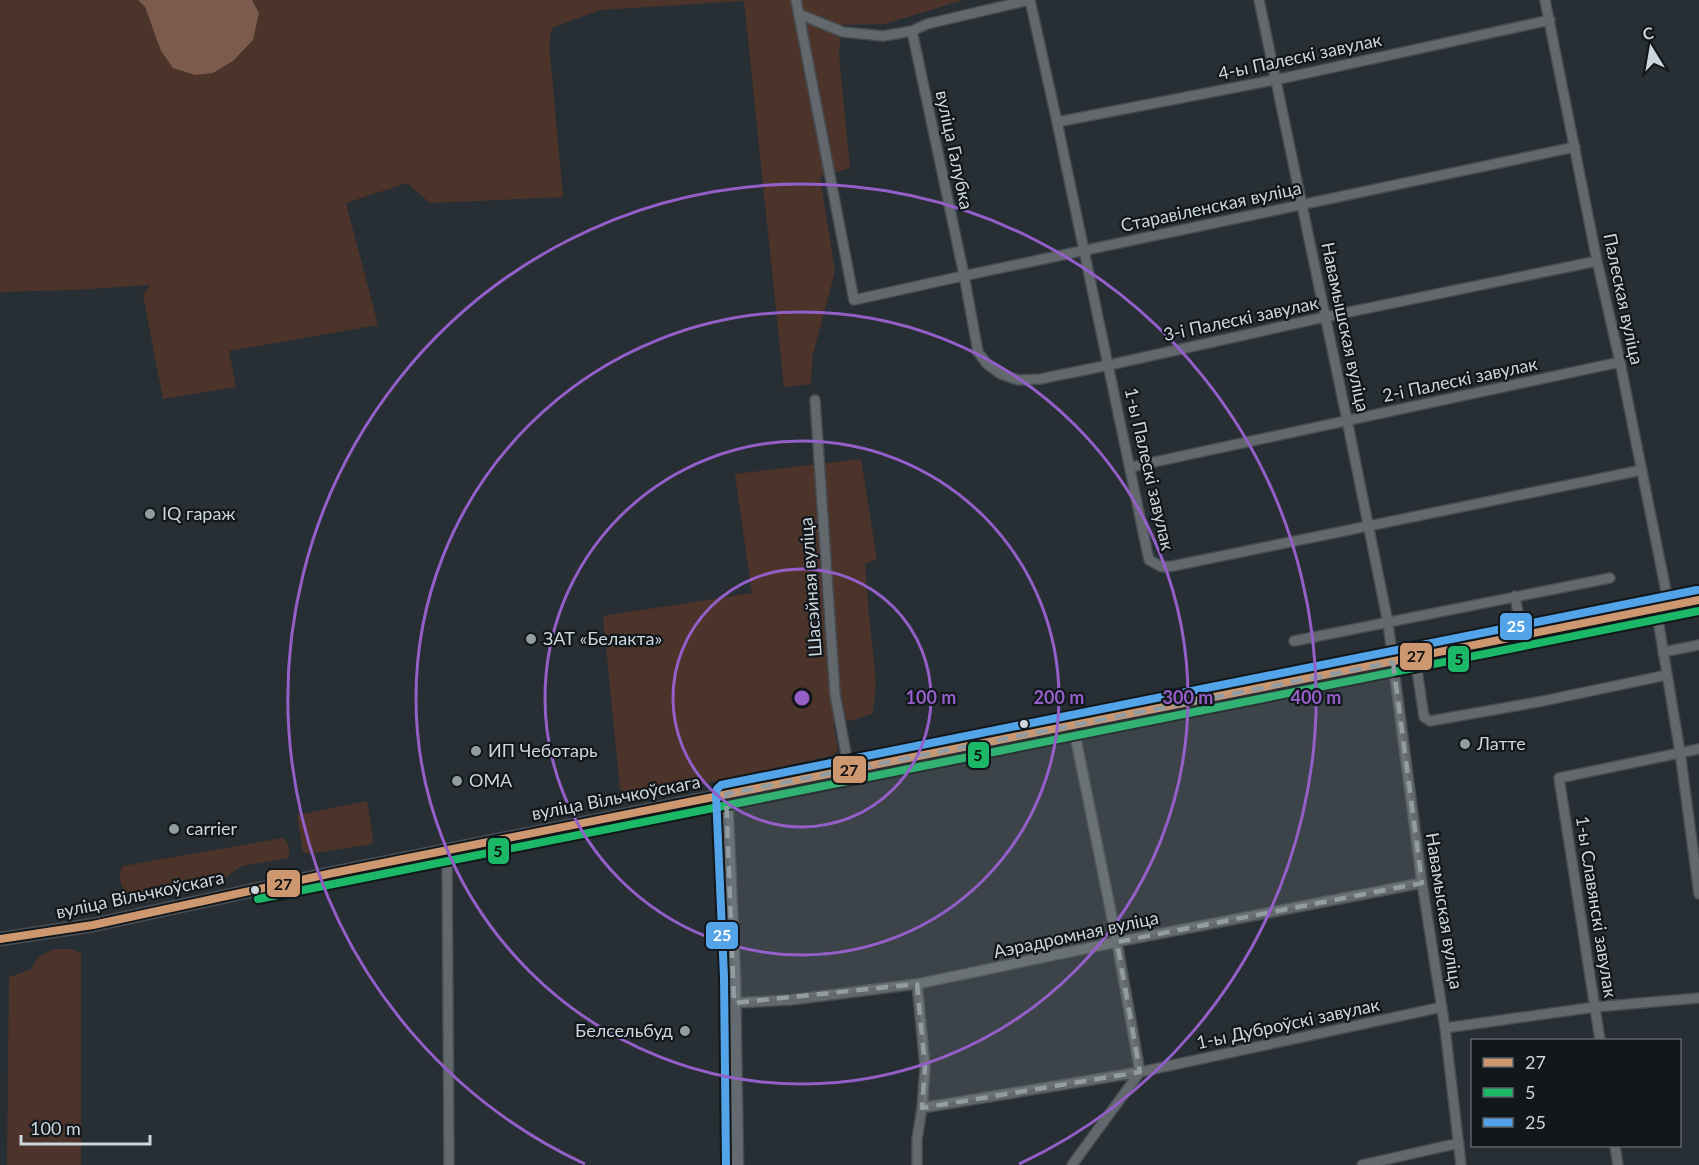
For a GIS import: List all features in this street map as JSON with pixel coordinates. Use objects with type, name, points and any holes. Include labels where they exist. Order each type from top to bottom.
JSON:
[{"type":"main road","name":"вуліца Вільчкоўскага","points":[[0,939],[93,925],[333,873],[1699,600]]},
{"type":"main road","points":[[726,794],[734,1003],[737,1165]]},
{"type":"street","points":[[796,0],[799,14],[843,33],[883,36],[912,31],[927,24],[1030,0]]},
{"type":"street","name":"1-ы Палескі завулак","points":[[1030,0],[1149,560],[1162,567],[1173,566],[1642,470]]},
{"type":"street","name":"Навамышская вуліца","points":[[1260,0],[1388,623],[1393,662]]},
{"type":"street","name":"Палеская вуліца","points":[[1545,0],[1597,261],[1642,470],[1663,607],[1663,652],[1680,752],[1699,894]]},
{"type":"street","name":"Старавіленская вуліца","points":[[799,14],[854,300],[1575,147]]},
{"type":"street","name":"4-ы Палескі завулак","points":[[1057,122],[1276,79],[1550,20]]},
{"type":"street","name":"вуліца Галубка","points":[[912,31],[964,275]]},
{"type":"street","name":"3-і Палескі завулак","points":[[964,275],[978,352],[987,364],[1001,374],[1018,380],[1040,379],[1109,366],[1325,317],[1597,261]]},
{"type":"street","name":"2-і Палескі завулак","points":[[1131,467],[1620,362]]},
{"type":"street","name":"Шасэйная вуліца","points":[[815,400],[835,694],[849,770]]},
{"type":"street","points":[[1294,641],[1610,578]]},
{"type":"street","points":[[1515,596],[1522,635]]},
{"type":"street","points":[[1663,652],[1699,645]]},
{"type":"street","points":[[1415,657],[1424,717],[1430,721],[1538,702],[1667,675]]},
{"type":"street","name":"Навамыская вуліца","points":[[1393,662],[1422,883],[1445,1028],[1461,1165]]},
{"type":"street","points":[[1072,1165],[1140,1072],[1117,942],[1073,725]]},
{"type":"street","points":[[1680,752],[1699,749]]},
{"type":"street","name":"1-ы Славянскі завулак","points":[[1600,1039],[1559,778],[1680,752]]},
{"type":"street","points":[[447,850],[449,1165]]},
{"type":"street","name":"Аэрадромная вуліца","points":[[734,1003],[791,1000],[917,984],[1117,942],[1422,883]]},
{"type":"street","points":[[917,984],[925,1067],[917,1139],[917,1165]]},
{"type":"street","points":[[1445,1028],[1595,1007],[1699,998]]},
{"type":"street","name":"1-ы Дуброўскі завулак","points":[[922,1108],[1140,1072],[1442,1007]]},
{"type":"street","points":[[1362,1165],[1459,1143]]},
{"type":"street","points":[[1615,1147],[1618,1165]]},
{"type":"highlighted area","points":[[1393,662],[1422,883],[1117,942],[1140,1072],[922,1108],[925,1067],[917,984],[734,1003],[726,794]]},
{"type":"shaded area","points":[[0,0],[138,0],[145,7],[152,26],[213,73],[233,61],[252,40],[259,13],[252,0],[964,0],[884,24],[841,25],[839,55],[850,168],[820,177],[835,271],[812,358],[811,384],[784,387],[744,1],[600,10],[552,28],[549,43],[563,197],[430,203],[407,183],[346,203],[378,325],[229,351],[236,387],[163,399],[143,295],[150,285],[0,292]]},
{"type":"shaded area","points":[[138,0],[252,0],[259,13],[253,40],[233,61],[213,73],[195,75],[173,68],[161,51],[145,7]]},
{"type":"shaded area","points":[[861,459],[877,559],[865,564],[875,674],[872,714],[833,723],[838,749],[834,755],[644,797],[626,797],[620,788],[603,616],[752,593],[735,474]]},
{"type":"shaded area","points":[[367,801],[372,844],[309,854],[303,852],[297,815]]},
{"type":"shaded area","points":[[283,838],[289,847],[288,858],[242,866],[220,881],[126,898],[120,874],[123,866]]},
{"type":"shaded area","points":[[56,949],[70,949],[81,953],[81,1165],[7,1165],[9,977],[32,969],[41,956]]},
{"type":"transit line","name":"25","points":[[726,1165],[724,977],[716,794],[721,785],[1697,590]]},
{"type":"transit line","name":"27","points":[[0,939],[93,925],[333,873],[1699,600]]},
{"type":"transit line","name":"5","points":[[258,899],[1699,611]]},
{"type":"place","name":"IQ гараж","points":[[150,514]]},
{"type":"place","name":"ЗАТ «Белакта»","points":[[531,639]]},
{"type":"place","name":"Латте","points":[[1465,744]]},
{"type":"place","name":"ИП Чеботарь","points":[[476,751]]},
{"type":"place","name":"ОМА","points":[[457,781]]},
{"type":"place","name":"carrier","points":[[174,829]]},
{"type":"place","name":"Белсельбуд","points":[[685,1031]]}]
